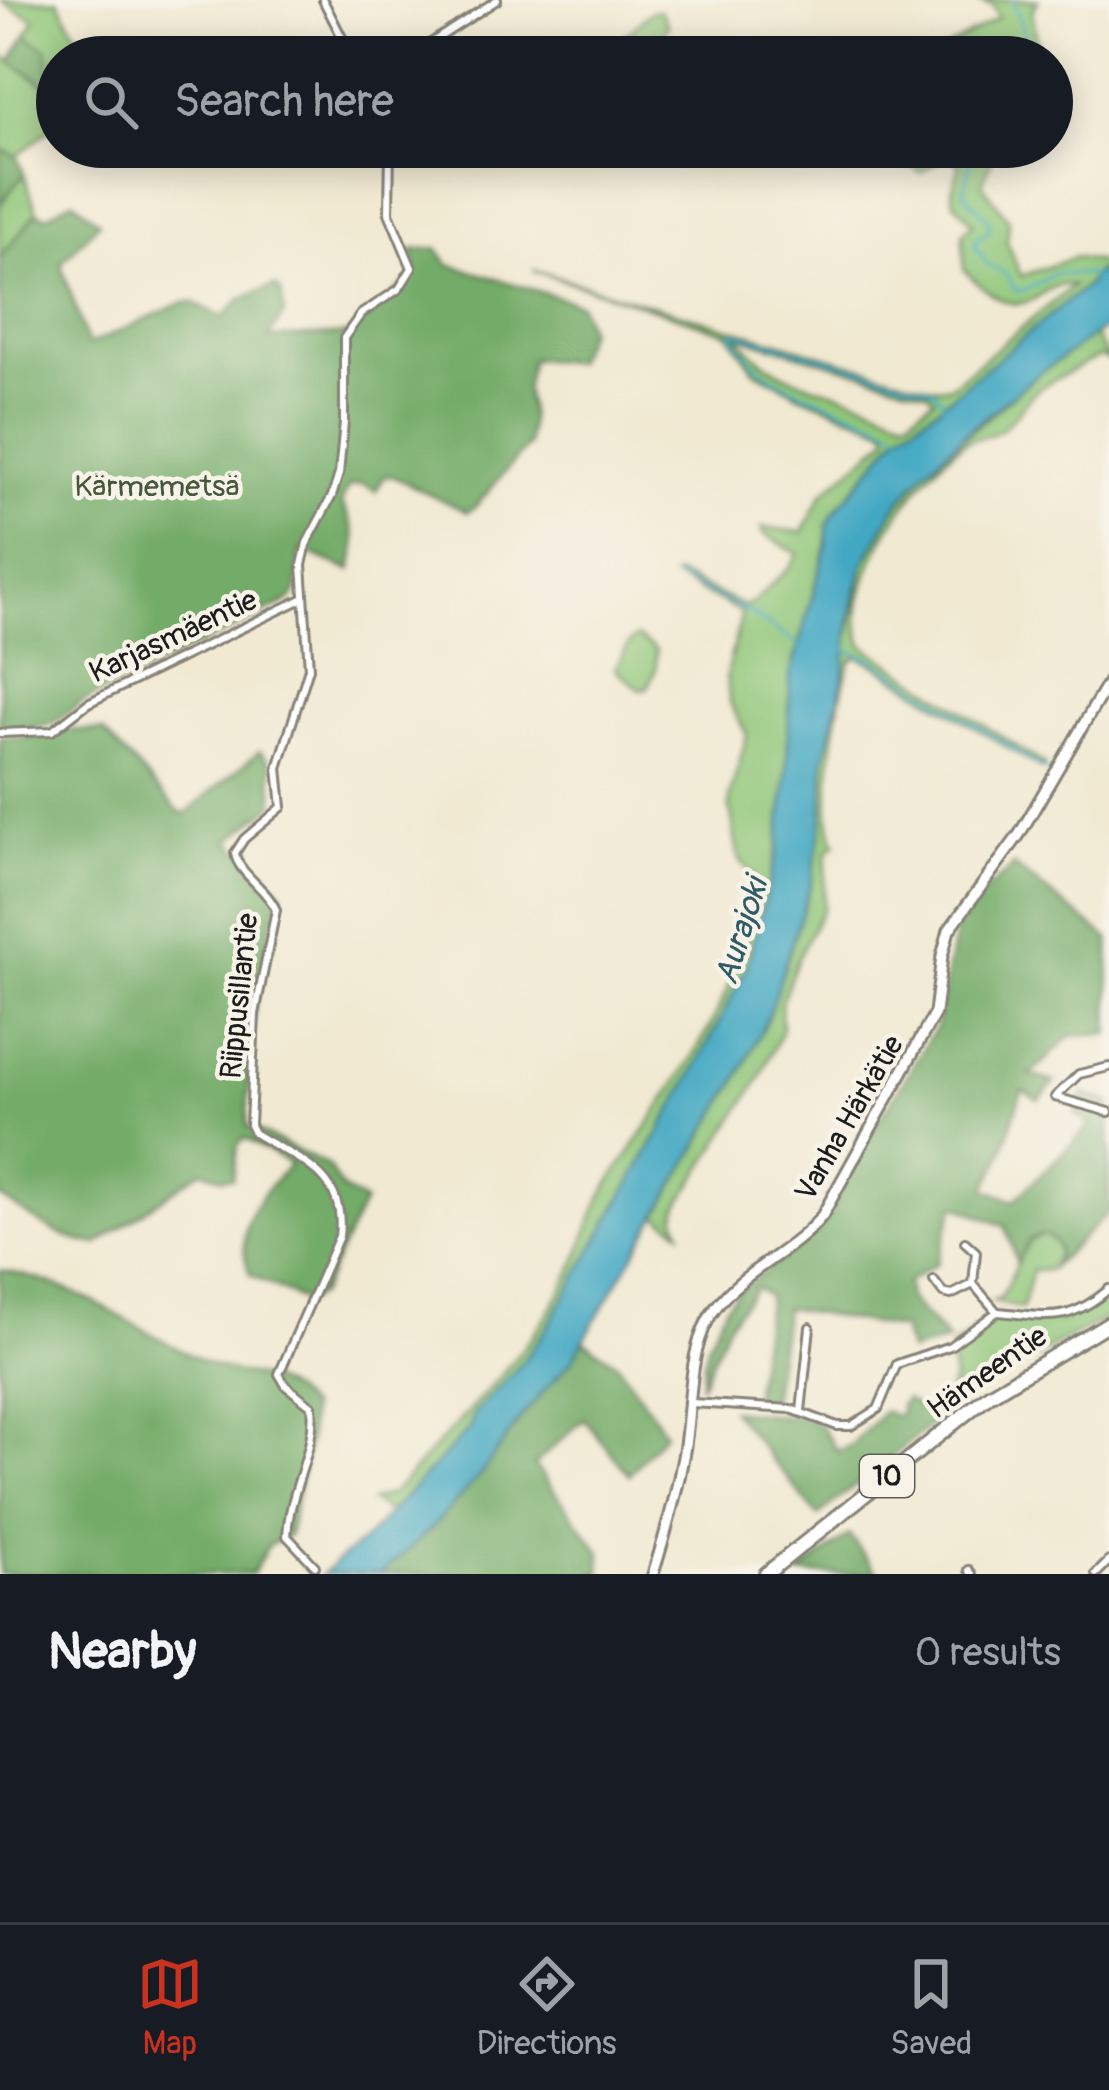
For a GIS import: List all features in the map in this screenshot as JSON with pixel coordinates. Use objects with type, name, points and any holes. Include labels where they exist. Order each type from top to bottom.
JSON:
[{"type":"highway","name":"Hämeentie","points":[[769,1574],[989,1395],[1109,1322]]},
{"type":"street","points":[[323,0],[341,36]]},
{"type":"street","points":[[441,36],[497,0]]},
{"type":"street","points":[[302,599],[307,543],[339,474],[344,338],[361,314],[399,290],[412,268],[389,213],[390,168]]},
{"type":"street","name":"Karjasmäentie","points":[[0,733],[52,731],[88,703],[302,599]]},
{"type":"street","name":"Riippusillantie","points":[[302,599],[309,668],[278,767],[282,807],[244,839],[235,853],[239,866],[276,910],[255,1014],[250,1125],[254,1133],[318,1170],[340,1224],[312,1301],[279,1366],[281,1381],[312,1406],[312,1445],[302,1459],[286,1537],[315,1566]]},
{"type":"street","name":"Vanha Härkätie","points":[[653,1574],[683,1459],[697,1348],[706,1323],[731,1291],[809,1232],[822,1216],[935,1013],[950,930],[1019,835],[1109,681]]},
{"type":"street","points":[[1109,1067],[1079,1074],[1055,1097],[1109,1112]]},
{"type":"street","points":[[965,1241],[976,1252],[973,1284],[997,1312],[1062,1317],[1109,1288]]},
{"type":"street","points":[[934,1281],[951,1295],[973,1284]]},
{"type":"street","points":[[692,1403],[801,1411],[837,1426],[864,1420],[884,1399],[897,1364],[950,1346],[997,1312]]},
{"type":"street","points":[[801,1411],[810,1327]]},
{"type":"street","points":[[1096,1574],[1109,1561]]},
{"type":"green space","points":[[0,0],[58,0],[80,36],[36,36],[36,42],[26,35],[35,20]]},
{"type":"green space","points":[[975,0],[1038,0],[1032,11],[1036,36],[968,36],[998,18],[993,6]]},
{"type":"green space","points":[[660,10],[668,26],[661,36],[625,35],[652,11]]},
{"type":"green space","points":[[26,35],[36,42],[36,77],[10,62]]},
{"type":"green space","points":[[0,54],[36,79],[36,140],[17,156],[0,149]]},
{"type":"green space","points":[[0,149],[17,156],[24,174],[0,204]]},
{"type":"green space","points":[[959,168],[988,168],[982,184],[1009,220],[1007,242],[1021,276],[1075,257],[1109,264],[1109,270],[1096,273],[938,407],[900,433],[833,514],[790,676],[778,849],[746,969],[691,1077],[549,1325],[475,1414],[470,1428],[390,1514],[371,1501],[389,1495],[406,1479],[499,1378],[552,1306],[578,1257],[601,1197],[719,1008],[748,928],[758,882],[738,857],[730,807],[747,735],[730,703],[726,675],[742,613],[673,577],[750,605],[791,566],[798,553],[762,533],[762,528],[803,532],[822,494],[888,437],[888,430],[799,395],[754,370],[728,333],[533,270],[931,387],[950,386],[1073,286],[1055,287],[1021,303],[986,290],[964,270],[963,233],[973,223],[954,202],[952,190]],"holes":[[[737,336],[929,392],[934,398],[903,417],[783,374]]]},
{"type":"green space","points":[[24,174],[37,212],[0,258],[0,204]]},
{"type":"green space","name":"Kärmemetsä","points":[[73,200],[99,222],[61,264],[88,345],[182,303],[193,302],[223,317],[242,298],[274,286],[281,291],[284,314],[268,338],[349,334],[412,278],[412,250],[437,248],[448,264],[580,304],[588,329],[574,362],[531,359],[525,389],[530,415],[528,445],[476,506],[467,512],[392,476],[384,476],[376,491],[363,484],[349,486],[341,503],[355,535],[351,571],[301,550],[297,589],[291,600],[81,703],[52,723],[0,728],[0,258],[37,212],[47,216]]},
{"type":"green space","points":[[1094,334],[1109,360],[1096,358],[1040,388],[999,431],[964,443],[925,480],[886,535],[861,595],[858,622],[864,646],[1045,765],[1042,769],[874,664],[858,657],[851,661],[832,754],[829,808],[836,844],[827,852],[823,908],[798,957],[781,1003],[782,1030],[759,1080],[679,1205],[676,1217],[681,1231],[657,1214],[742,1071],[768,1016],[811,884],[823,819],[824,761],[864,563],[894,509],[924,472],[1033,378]]},
{"type":"green space","points":[[637,637],[656,650],[656,669],[647,688],[641,690],[615,669]]},
{"type":"green space","points":[[68,730],[103,731],[185,814],[260,751],[271,763],[274,804],[230,840],[283,892],[259,978],[247,1126],[328,1166],[341,1188],[364,1202],[319,1295],[306,1302],[250,1275],[246,1227],[258,1201],[290,1164],[245,1138],[238,1145],[233,1178],[202,1170],[98,1244],[59,1233],[0,1197],[0,737],[48,737]]},
{"type":"green space","points":[[1014,866],[1109,939],[1109,1034],[1071,1036],[1030,1075],[1055,1082],[1039,1100],[1022,1090],[986,1189],[1014,1201],[1091,1125],[1076,1114],[1084,1094],[1109,1102],[1109,1212],[1049,1270],[1058,1249],[1049,1237],[1043,1234],[1030,1239],[1017,1263],[1005,1226],[955,1205],[936,1264],[907,1282],[909,1299],[948,1341],[909,1352],[902,1329],[785,1308],[771,1400],[753,1399],[768,1296],[756,1287],[728,1323],[700,1387],[707,1345],[726,1305],[811,1238],[830,1213],[937,1025],[955,932],[982,894]]},
{"type":"green space","points":[[1043,1234],[1057,1245],[1057,1254],[1049,1270],[1032,1271],[1022,1309],[993,1301],[1001,1298],[1026,1244]]},
{"type":"green space","points":[[0,1270],[81,1296],[202,1361],[269,1380],[309,1408],[309,1439],[288,1536],[268,1546],[252,1574],[0,1574]]},
{"type":"green space","points":[[1109,1292],[1109,1317],[974,1389],[947,1412],[941,1411],[953,1381],[951,1348],[998,1315],[1037,1322],[1063,1320]]},
{"type":"green space","points":[[583,1340],[618,1364],[665,1432],[629,1475],[584,1419],[534,1465],[601,1552],[600,1574],[381,1574],[572,1360]]},
{"type":"green space","points":[[906,1399],[927,1413],[947,1412],[818,1516],[731,1410],[807,1418],[822,1427],[837,1451],[852,1445],[884,1411],[900,1413]]},
{"type":"green space","points":[[849,1535],[878,1574],[798,1574]]},
{"type":"water","points":[[1109,270],[1109,325],[1033,378],[924,472],[894,509],[864,563],[824,761],[823,819],[811,884],[768,1016],[742,1071],[572,1360],[525,1412],[481,1474],[381,1574],[322,1574],[366,1538],[470,1428],[474,1414],[520,1365],[549,1325],[691,1077],[746,969],[778,849],[790,676],[833,514],[900,433],[1087,285],[1096,272]]},
{"type":"waterway","points":[[1013,0],[1026,36]]},
{"type":"waterway","points":[[969,168],[964,192],[989,221],[989,232],[976,239],[975,246],[987,264],[1007,275],[1015,290],[1024,291],[1054,274],[1093,278]]},
{"type":"waterway","points":[[732,332],[935,390],[944,402]]},
{"type":"waterway","points":[[732,336],[770,376],[900,433]]},
{"type":"waterway","points":[[678,578],[747,611],[797,644]]},
{"type":"waterway","points":[[845,649],[875,661],[1052,774]]},
{"type":"water label","name":"Aurajoki","points":[[740,931]]}]
